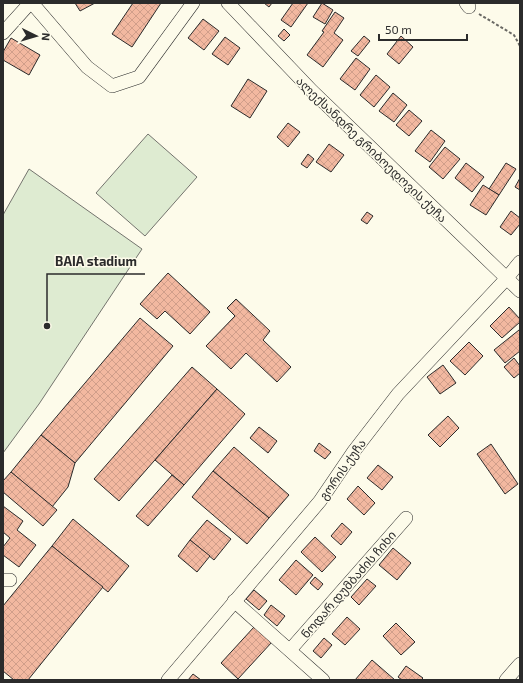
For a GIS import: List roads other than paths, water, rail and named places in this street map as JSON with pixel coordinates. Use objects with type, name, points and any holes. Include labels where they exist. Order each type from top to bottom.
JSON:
[{"type":"street","points":[[3,33],[31,3],[87,67],[112,86],[139,77],[193,3]]},
{"type":"street","name":"ალექსანდრე გრიბოედოვის ქუჩა","points":[[228,3],[312,91],[520,291]]},
{"type":"street","name":"გორის ქუჩა","points":[[168,680],[320,501],[354,451],[398,394],[506,279],[520,262]]},
{"type":"street","name":"ნოდარ დუმბაძის ჩიხი","points":[[290,650],[406,518]]},
{"type":"street","points":[[234,601],[323,680]]},
{"type":"street","points":[[506,680],[520,664]]},
{"type":"place","name":"BAIA stadium","points":[[47,326]]}]
